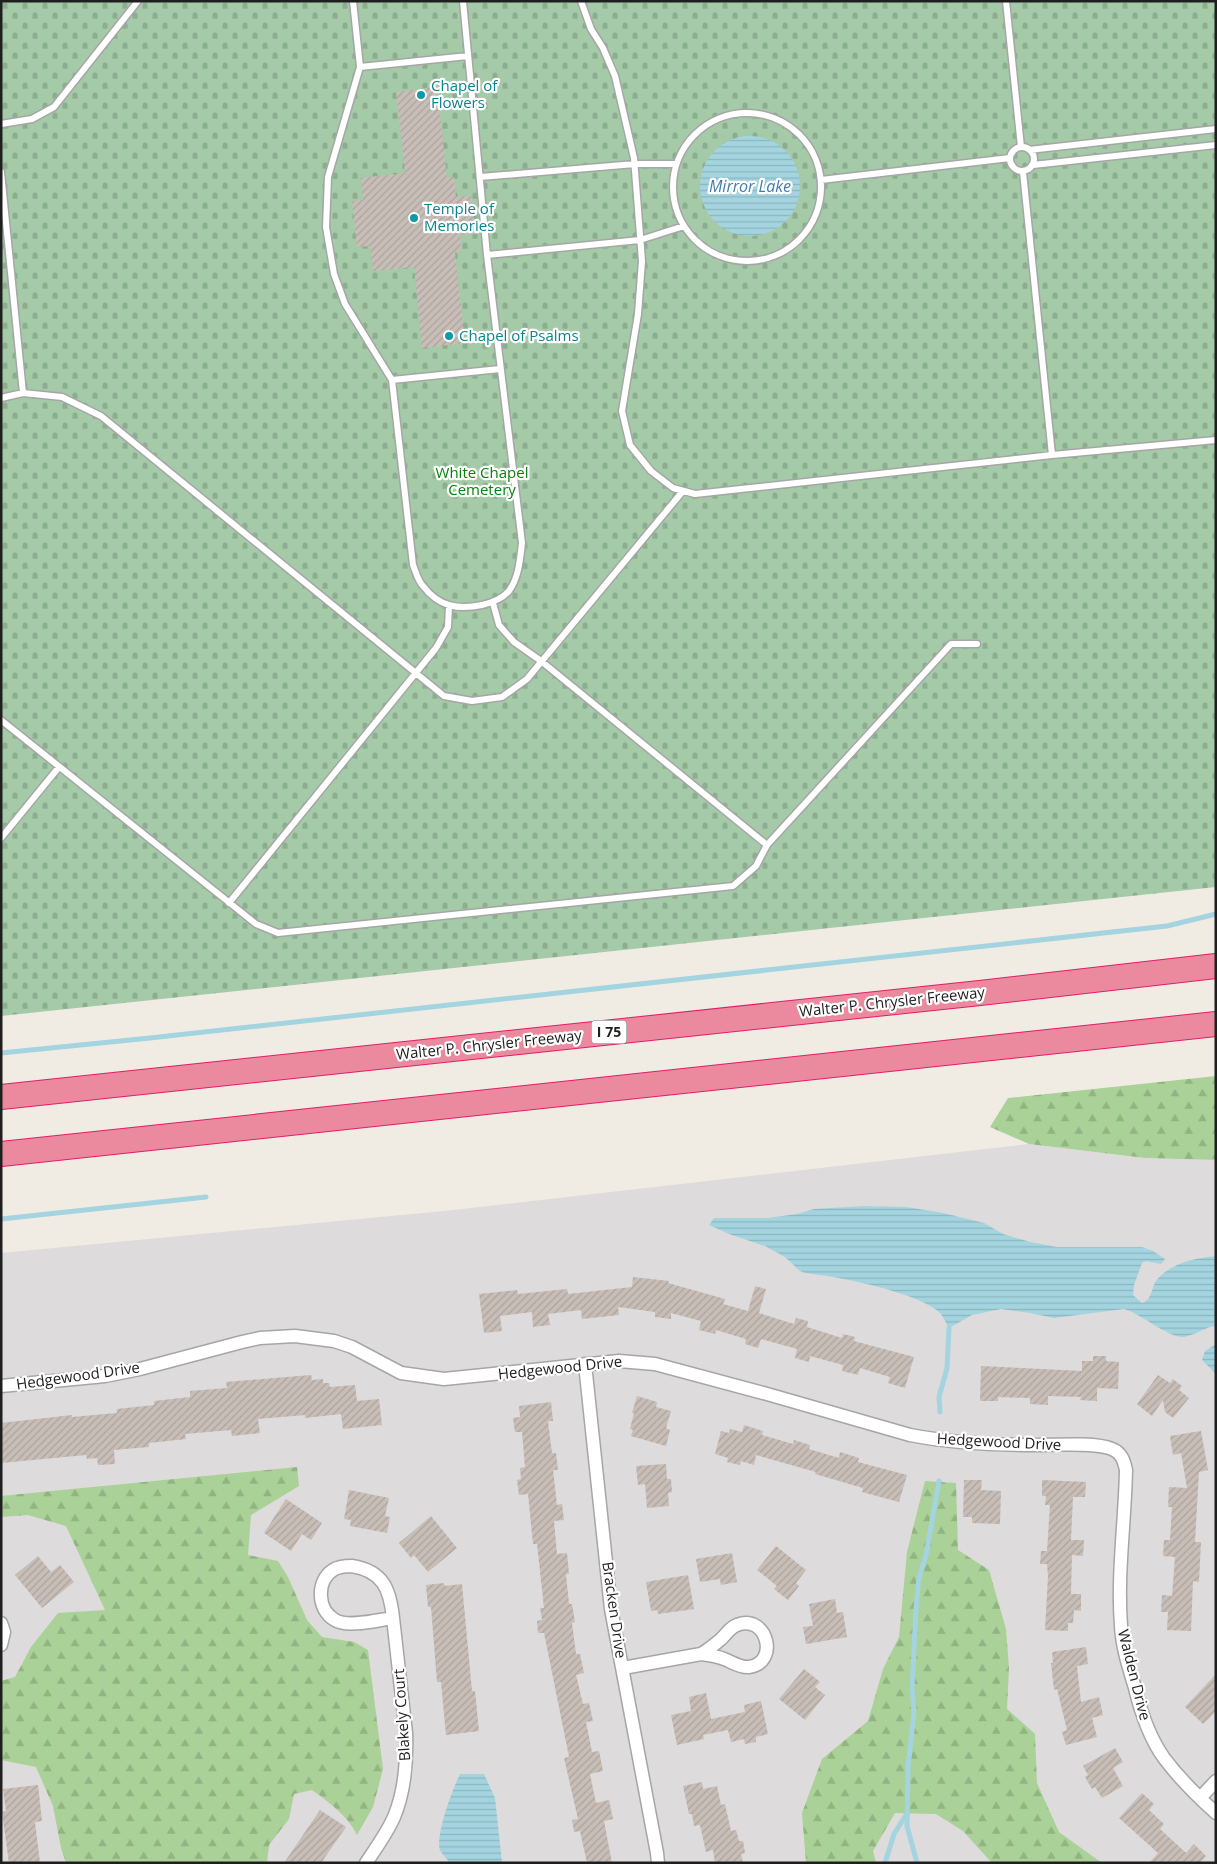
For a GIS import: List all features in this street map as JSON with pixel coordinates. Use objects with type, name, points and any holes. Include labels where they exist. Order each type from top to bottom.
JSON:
[{"type":"highway","name":"Walter P. Chrysler Freeway","points":[[1,1097],[980,993],[1216,966]]},
{"type":"highway","points":[[1,1154],[1216,1024]]},
{"type":"street","name":"Hedgewood Drive","points":[[1,1386],[105,1376],[140,1369],[242,1342],[279,1336],[312,1337],[352,1347],[401,1373],[444,1379],[619,1361],[655,1364],[910,1435],[989,1445],[1092,1446],[1112,1449],[1120,1453]]},
{"type":"street","name":"Bracken Drive","points":[[585,1364],[611,1609],[659,1860]]},
{"type":"street","name":"Walden Drive","points":[[1120,1453],[1126,1470],[1120,1605],[1124,1647],[1137,1698],[1153,1740],[1175,1771],[1216,1813]]},
{"type":"street","name":"Blakely Court","points":[[366,1863],[394,1816],[404,1783],[406,1743],[393,1618],[391,1600],[387,1588],[380,1579],[362,1568],[342,1567],[334,1569],[326,1576],[320,1595],[322,1605],[335,1620],[352,1623],[393,1618]]},
{"type":"street","points":[[1,1623],[4,1632],[1,1645]]},
{"type":"street","points":[[623,1668],[701,1654],[724,1658],[742,1666],[755,1666],[765,1656],[767,1649],[766,1638],[759,1627],[753,1624],[741,1624],[734,1626],[719,1641],[701,1654]]},
{"type":"street","points":[[1200,1798],[1216,1781]]},
{"type":"lane","points":[[1,124],[32,119],[54,107],[138,1]]},
{"type":"lane","points":[[353,1],[360,67],[328,177],[326,227],[334,274],[345,304],[392,380],[413,566],[423,586],[439,601],[449,606],[470,607],[493,603],[508,591],[519,567],[522,543],[487,255],[463,1]]},
{"type":"lane","points":[[581,1],[591,29],[604,48],[615,76],[634,164],[642,261],[638,314],[622,410],[630,444],[651,470],[673,488],[694,494],[1052,455],[1216,440]]},
{"type":"lane","points":[[1006,1],[1021,147]]},
{"type":"lane","points":[[360,67],[468,56]]},
{"type":"lane","points":[[741,113],[758,113],[773,117],[791,127],[811,149],[818,164],[821,180],[818,207],[811,225],[801,238],[787,250],[767,259],[752,261],[735,260],[719,256],[701,246],[679,218],[673,197],[672,184],[675,164],[689,140],[704,126],[722,117],[741,113]]},
{"type":"lane","points":[[1029,150],[1034,157],[1033,165],[1029,170],[1017,171],[1012,166],[1010,158],[1014,150],[1021,147],[1029,150],[1216,129]]},
{"type":"lane","points":[[1033,165],[1216,145]]},
{"type":"lane","points":[[821,180],[1010,158]]},
{"type":"lane","points":[[480,177],[634,164],[675,164]]},
{"type":"lane","points":[[1,172],[23,393]]},
{"type":"lane","points":[[1023,172],[1052,455]]},
{"type":"lane","points":[[487,255],[640,240],[684,226]]},
{"type":"lane","points":[[392,380],[500,369]]},
{"type":"lane","points":[[1,398],[23,393],[62,396],[101,416],[444,696],[472,701],[502,697],[528,679],[683,491]]},
{"type":"lane","points":[[493,603],[499,625],[514,642],[541,661],[767,845]]},
{"type":"lane","points":[[229,903],[436,648],[448,627],[449,606]]},
{"type":"lane","points":[[1,720],[256,924],[278,934],[733,886],[756,866],[767,845],[951,644],[977,644]]},
{"type":"lane","points":[[1,838],[59,768]]},
{"type":"shaded area","points":[[1029,1144],[1145,1158],[1216,1160],[1216,1863],[1,1863],[1,1253],[454,1210]]},
{"type":"green space","name":"White Chapel Cemetery","points":[[1,1],[1216,1],[1216,887],[1,1016]]},
{"type":"green space","points":[[1216,1076],[1216,1160],[1145,1158],[1029,1144],[990,1127],[1008,1098]]},
{"type":"green space","points":[[297,1467],[299,1486],[251,1515],[248,1555],[278,1561],[288,1577],[307,1620],[322,1637],[354,1642],[368,1650],[383,1769],[373,1807],[357,1835],[343,1815],[312,1790],[294,1794],[289,1819],[269,1845],[267,1863],[66,1863],[61,1848],[53,1806],[36,1767],[1,1760],[1,1681],[15,1677],[31,1647],[58,1613],[105,1610],[66,1526],[28,1515],[1,1517],[1,1496]]},
{"type":"green space","points":[[925,1481],[956,1483],[958,1550],[989,1570],[1006,1629],[1009,1668],[1007,1709],[1035,1734],[1037,1783],[1059,1832],[1102,1863],[992,1863],[963,1831],[936,1814],[895,1813],[873,1851],[876,1863],[806,1863],[802,1813],[822,1759],[868,1721],[883,1669],[899,1637],[907,1552]]},
{"type":"water","name":"Mirror Lake","points":[[750,136],[769,140],[786,150],[796,167],[800,186],[796,205],[786,222],[769,232],[750,236],[731,232],[714,222],[704,205],[700,186],[704,167],[714,150],[731,140]]},
{"type":"water","points":[[864,1206],[907,1207],[943,1213],[984,1223],[1003,1234],[1057,1247],[1142,1247],[1153,1251],[1165,1259],[1161,1264],[1146,1261],[1142,1263],[1134,1285],[1133,1295],[1142,1303],[1150,1297],[1156,1281],[1168,1270],[1183,1262],[1216,1256],[1216,1328],[1213,1326],[1188,1336],[1178,1337],[1124,1309],[1054,1318],[1001,1309],[972,1315],[949,1328],[939,1312],[913,1298],[855,1281],[805,1273],[800,1271],[785,1257],[765,1246],[709,1225],[714,1218],[768,1218],[797,1214],[814,1209]]},
{"type":"water","points":[[1216,1344],[1216,1374],[1202,1360],[1205,1351]]},
{"type":"water","points":[[460,1774],[484,1774],[495,1798],[502,1863],[450,1863],[440,1850],[439,1843],[442,1823]]},
{"type":"building","name":"Temple of Memories","points":[[437,87],[447,178],[454,177],[456,197],[471,195],[476,234],[460,235],[461,251],[455,252],[465,343],[422,348],[414,267],[373,271],[370,246],[357,247],[352,201],[363,200],[361,178],[405,173],[396,92]]},
{"type":"building","points":[[633,1277],[669,1281],[668,1283],[725,1299],[723,1304],[748,1311],[755,1286],[766,1289],[759,1313],[794,1324],[796,1318],[808,1321],[807,1327],[842,1338],[843,1334],[855,1337],[854,1341],[914,1357],[905,1388],[888,1383],[890,1377],[860,1368],[858,1375],[842,1371],[843,1365],[810,1356],[809,1362],[795,1358],[797,1349],[761,1339],[758,1348],[745,1344],[746,1339],[716,1330],[715,1334],[699,1330],[701,1321],[671,1313],[671,1319],[655,1317],[655,1312],[618,1307],[619,1315],[582,1319],[581,1310],[548,1314],[550,1325],[533,1327],[532,1312],[500,1316],[502,1331],[484,1333],[479,1294],[517,1290],[518,1294],[567,1289],[568,1294],[632,1287]]},
{"type":"building","points":[[1093,1356],[1106,1356],[1106,1361],[1119,1362],[1118,1389],[1097,1388],[1097,1401],[1080,1400],[1081,1397],[1048,1396],[1048,1405],[1030,1404],[1030,1398],[998,1397],[998,1401],[980,1401],[981,1366],[1082,1371],[1082,1361],[1093,1361]]},
{"type":"building","points":[[311,1375],[312,1380],[323,1379],[323,1383],[329,1383],[330,1387],[355,1385],[357,1401],[379,1399],[382,1425],[343,1429],[341,1414],[305,1418],[305,1415],[258,1419],[260,1433],[232,1436],[231,1430],[185,1434],[186,1439],[149,1443],[149,1447],[114,1450],[115,1464],[98,1465],[97,1458],[87,1459],[86,1455],[1,1463],[1,1423],[72,1415],[72,1417],[117,1413],[117,1409],[154,1405],[154,1401],[190,1397],[190,1391],[227,1388],[226,1382]]},
{"type":"building","points":[[1158,1375],[1170,1383],[1173,1379],[1182,1386],[1179,1390],[1189,1398],[1173,1418],[1165,1412],[1163,1400],[1152,1416],[1137,1404]]},
{"type":"building","points":[[637,1396],[657,1402],[656,1407],[671,1411],[666,1428],[670,1430],[666,1446],[631,1436],[633,1430],[630,1429],[634,1413],[632,1413]]},
{"type":"building","points":[[551,1402],[553,1421],[548,1421],[552,1453],[556,1453],[558,1470],[553,1470],[557,1505],[562,1504],[564,1520],[554,1521],[557,1554],[567,1553],[569,1574],[566,1574],[569,1604],[572,1604],[575,1622],[572,1623],[576,1654],[580,1654],[584,1673],[576,1675],[583,1704],[589,1703],[593,1721],[586,1722],[592,1752],[599,1751],[603,1771],[590,1774],[596,1803],[609,1800],[613,1819],[604,1821],[612,1863],[587,1863],[580,1831],[574,1832],[572,1820],[578,1819],[564,1758],[569,1757],[544,1633],[538,1633],[537,1621],[542,1620],[540,1608],[544,1608],[537,1544],[533,1544],[528,1494],[519,1495],[517,1480],[521,1479],[520,1468],[525,1467],[522,1432],[515,1432],[513,1418],[520,1417],[519,1406]]},
{"type":"building","points":[[744,1425],[763,1431],[762,1435],[793,1444],[794,1440],[810,1445],[809,1449],[839,1458],[840,1452],[859,1458],[858,1462],[907,1475],[899,1502],[862,1492],[863,1488],[815,1474],[816,1472],[756,1455],[754,1465],[741,1461],[740,1465],[727,1462],[728,1458],[715,1454],[721,1431],[729,1433],[730,1429],[742,1432]]},
{"type":"building","points":[[1201,1431],[1208,1470],[1199,1472],[1195,1542],[1201,1542],[1199,1582],[1193,1581],[1191,1631],[1167,1630],[1168,1612],[1161,1612],[1162,1595],[1172,1596],[1175,1557],[1163,1556],[1164,1540],[1170,1540],[1172,1507],[1168,1507],[1169,1487],[1187,1488],[1181,1453],[1173,1455],[1170,1436]]},
{"type":"building","points":[[666,1464],[667,1479],[671,1479],[672,1492],[668,1493],[669,1506],[647,1508],[645,1484],[638,1485],[636,1466]]},
{"type":"building","points":[[964,1480],[982,1480],[981,1490],[1001,1491],[1000,1524],[972,1523],[972,1517],[963,1517]]},
{"type":"building","points":[[1042,1480],[1086,1482],[1085,1497],[1073,1497],[1071,1540],[1084,1540],[1083,1556],[1072,1555],[1071,1594],[1081,1594],[1081,1611],[1074,1610],[1073,1623],[1068,1623],[1068,1631],[1045,1630],[1048,1576],[1047,1564],[1040,1564],[1041,1551],[1047,1551],[1050,1505],[1045,1505],[1046,1496],[1042,1496]]},
{"type":"building","points":[[349,1490],[389,1498],[385,1516],[390,1517],[387,1533],[350,1526],[351,1520],[344,1519]]},
{"type":"building","points":[[286,1499],[322,1523],[311,1540],[302,1534],[291,1551],[264,1533]]},
{"type":"building","points":[[431,1516],[457,1548],[428,1572],[414,1555],[411,1558],[399,1543]]},
{"type":"building","points":[[776,1546],[806,1570],[796,1583],[799,1586],[788,1600],[774,1589],[777,1586],[757,1570]]},
{"type":"building","points":[[732,1553],[737,1582],[721,1585],[720,1579],[700,1582],[696,1559]]},
{"type":"building","points":[[38,1556],[51,1572],[60,1565],[74,1582],[42,1608],[15,1575]]},
{"type":"building","points":[[688,1575],[694,1609],[658,1614],[657,1610],[651,1611],[646,1582]]},
{"type":"building","points":[[444,1583],[445,1586],[462,1584],[472,1691],[475,1691],[479,1731],[446,1735],[441,1682],[437,1682],[431,1607],[428,1607],[426,1585]]},
{"type":"building","points":[[835,1599],[837,1613],[843,1612],[847,1637],[806,1644],[803,1627],[813,1626],[809,1604]]},
{"type":"building","points":[[1086,1647],[1088,1664],[1077,1666],[1081,1702],[1099,1697],[1103,1715],[1092,1718],[1097,1737],[1066,1745],[1062,1732],[1067,1730],[1057,1689],[1054,1690],[1051,1663],[1053,1663],[1052,1652]]},
{"type":"building","points":[[804,1669],[820,1682],[815,1687],[825,1695],[805,1720],[779,1699]]},
{"type":"building","points":[[1216,1674],[1216,1711],[1203,1724],[1185,1707]]},
{"type":"building","points":[[706,1693],[711,1719],[745,1712],[744,1705],[761,1701],[768,1734],[756,1737],[756,1742],[745,1744],[744,1739],[731,1742],[728,1730],[703,1735],[704,1739],[677,1745],[671,1715],[691,1711],[689,1697]]},
{"type":"building","points":[[1115,1748],[1123,1762],[1113,1768],[1123,1786],[1102,1798],[1095,1787],[1092,1789],[1085,1777],[1088,1775],[1083,1766]]},
{"type":"building","points":[[702,1782],[703,1789],[717,1786],[721,1805],[725,1804],[731,1831],[736,1830],[739,1841],[743,1841],[745,1853],[741,1854],[743,1863],[715,1863],[713,1850],[706,1852],[700,1825],[694,1826],[692,1814],[689,1814],[683,1786]]},
{"type":"building","points":[[38,1785],[42,1821],[35,1822],[40,1863],[9,1863],[2,1812],[6,1811],[3,1789]]},
{"type":"building","points":[[1142,1793],[1154,1804],[1149,1810],[1164,1824],[1160,1829],[1186,1853],[1194,1844],[1206,1856],[1200,1863],[1149,1863],[1158,1853],[1119,1818]]},
{"type":"building","points":[[320,1810],[346,1827],[321,1863],[284,1863]]},
{"type":"waterway","points":[[1,1053],[1167,926],[1216,914]]},
{"type":"waterway","points":[[1,1219],[206,1197]]},
{"type":"waterway","points":[[940,1412],[939,1397],[947,1368],[949,1328]]},
{"type":"waterway","points":[[917,1863],[907,1826],[908,1767],[914,1713],[912,1688],[916,1609],[919,1578],[926,1555],[939,1481]]},
{"type":"waterway","points":[[885,1863],[894,1834],[906,1815]]},
{"type":"place","name":"Chapel of Flowers","points":[[421,95]]},
{"type":"place","name":"Temple of Memories","points":[[414,218]]},
{"type":"place","name":"Chapel of Psalms","points":[[449,336]]}]
